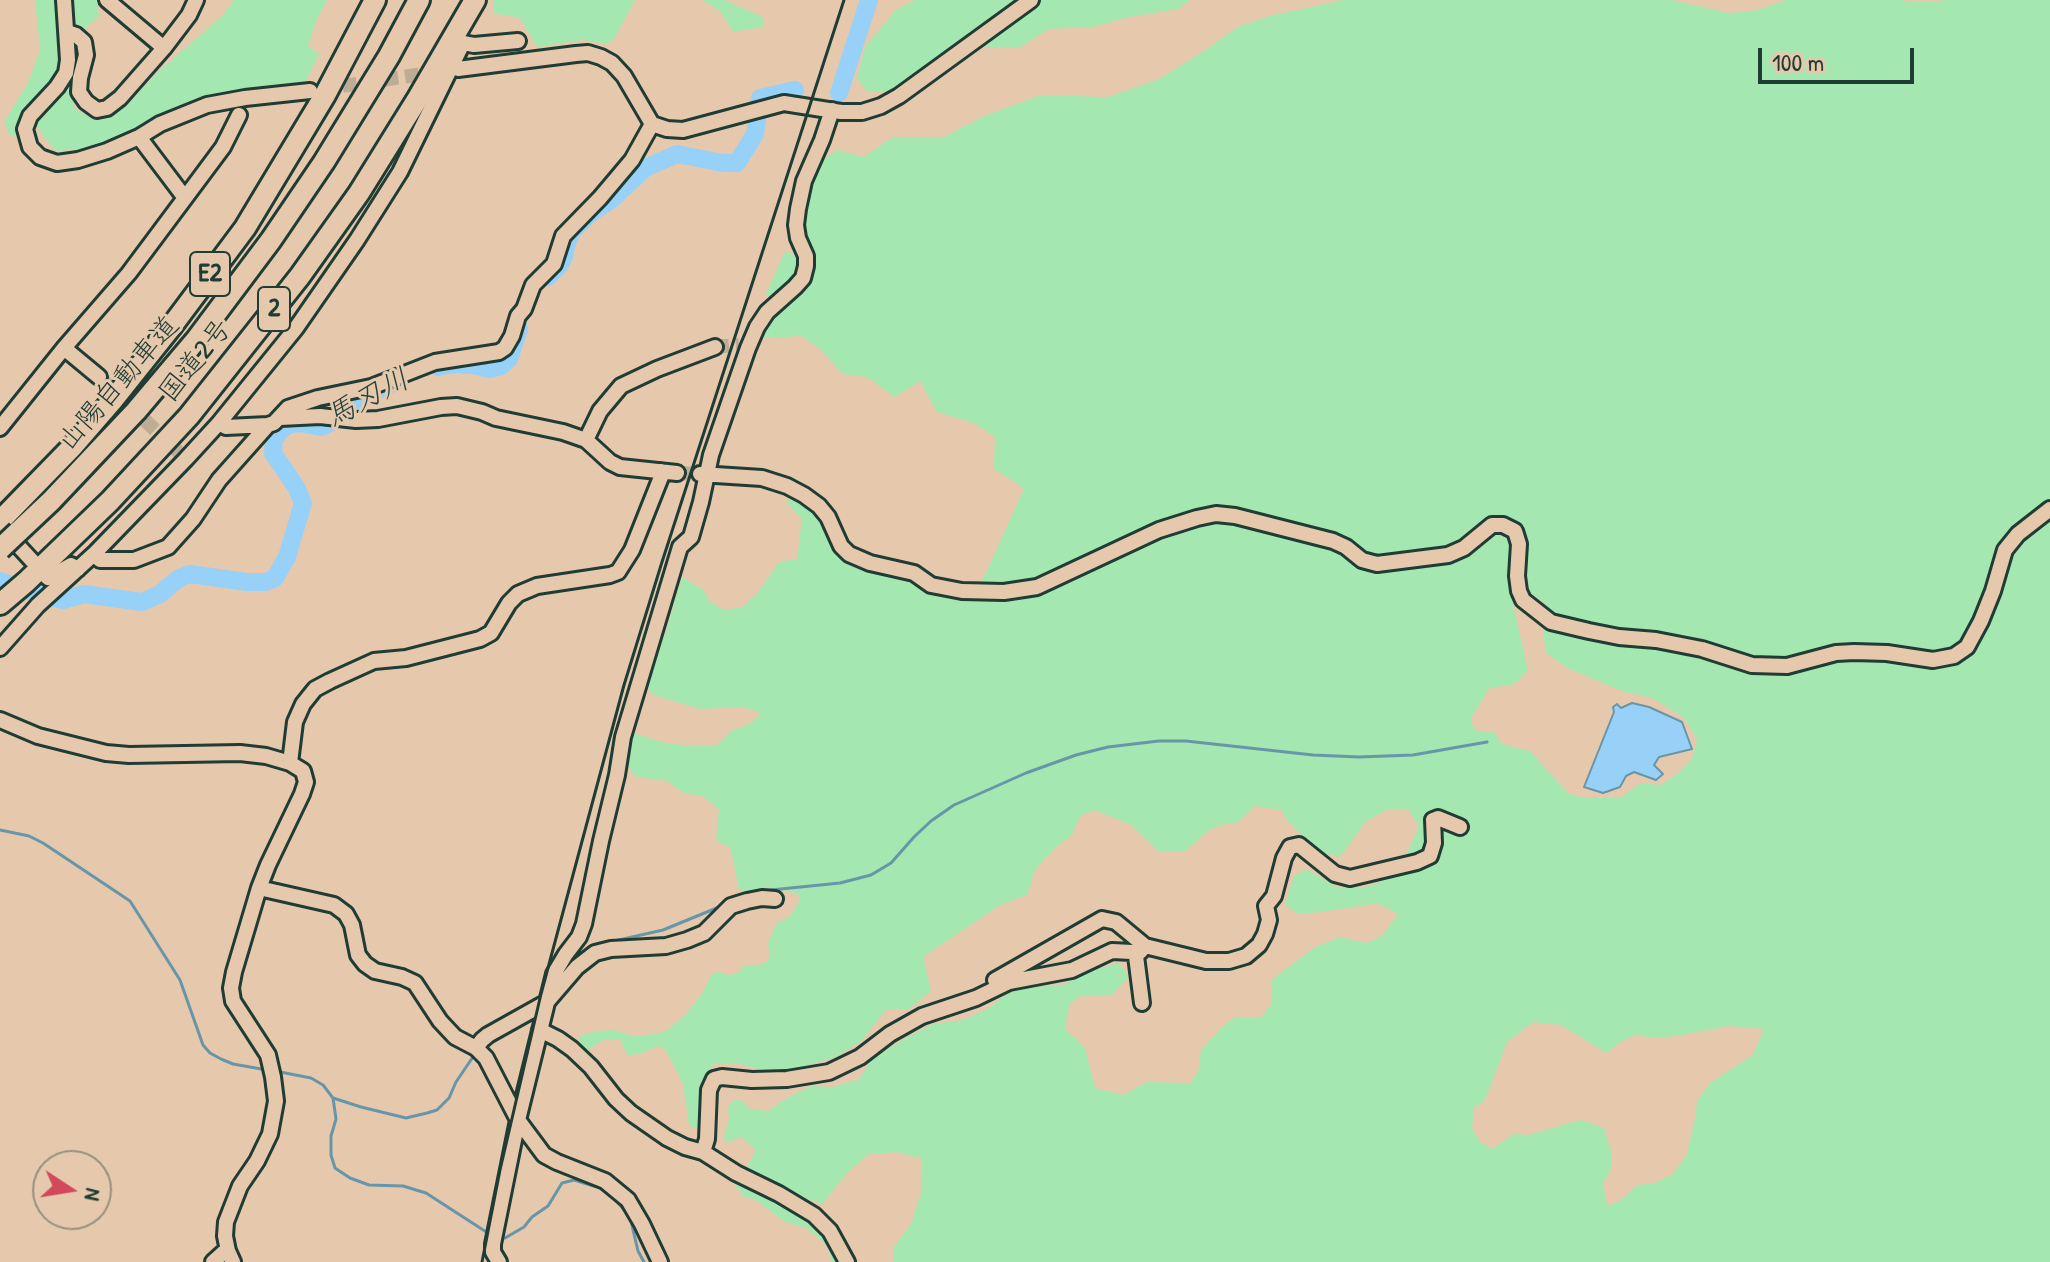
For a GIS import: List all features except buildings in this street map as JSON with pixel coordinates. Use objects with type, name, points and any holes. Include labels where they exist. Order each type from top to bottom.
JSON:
[{"type":"highway","name":"山陽自動車道","points":[[0,549],[5,524],[112,401],[245,228],[317,108],[375,0]]},
{"type":"highway","name":"山陽自動車道","points":[[5,524],[51,501],[136,411],[196,340],[271,240],[324,162],[389,56],[419,0]]},
{"type":"highway","name":"国道2号","points":[[20,587],[110,501],[189,416],[300,276],[368,179],[475,0]]},
{"type":"street","points":[[64,0],[66,73],[30,116],[25,129],[30,147],[40,157],[57,163],[78,160],[139,137],[160,124],[207,105],[310,91]]},
{"type":"street","points":[[107,0],[164,48]]},
{"type":"street","points":[[67,32],[84,42],[86,55],[79,92],[97,110],[107,108],[120,98],[164,48],[189,15],[196,0]]},
{"type":"street","points":[[458,69],[588,53],[612,63],[624,76],[652,124],[667,129],[683,130],[784,103],[862,112],[899,96],[1031,0]]},
{"type":"street","points":[[0,648],[38,605],[94,554],[219,423],[296,328],[400,172],[463,43],[518,41]]},
{"type":"street","points":[[499,1262],[493,1252],[493,1244],[518,1120],[554,974],[579,937],[584,924],[623,737],[680,547],[691,537],[701,502],[704,474],[743,346],[767,312],[803,278],[806,256],[798,238],[798,209],[804,181],[832,110]]},
{"type":"street","points":[[0,428],[129,273],[223,147],[239,115]]},
{"type":"street","points":[[94,554],[100,560],[134,560],[168,547],[193,519],[219,480],[288,408],[371,387],[435,362],[499,352],[505,348],[533,285],[554,264],[563,236],[632,160],[652,124]]},
{"type":"street","points":[[139,137],[185,198]]},
{"type":"street","points":[[586,440],[600,411],[621,386],[715,347]]},
{"type":"street","points":[[64,348],[99,377]]},
{"type":"street","points":[[219,423],[226,427],[320,416],[378,419],[457,406],[586,440],[620,467],[677,473]]},
{"type":"street","points":[[290,763],[295,722],[303,704],[315,689],[374,661],[406,658],[480,639],[491,633],[518,594],[537,586],[618,572],[632,550],[661,471]]},
{"type":"street","points":[[704,474],[762,478],[787,486],[819,506],[828,517],[841,546],[849,554],[870,563],[914,573],[931,585],[962,591],[1004,592],[1037,587],[1159,530],[1216,514],[1246,518],[1333,541],[1362,560],[1377,564],[1448,555],[1464,548],[1492,525],[1503,525],[1515,531],[1519,544],[1517,576],[1523,600],[1551,622],[1619,637],[1702,649],[1752,665],[1787,666],[1836,653],[1887,653],[1933,660],[1954,656],[1967,647],[1981,621],[2005,550],[2018,534],[2050,509]]},
{"type":"street","points":[[5,524],[20,587],[48,578],[71,565],[72,574]]},
{"type":"street","points":[[0,720],[38,736],[106,753],[240,753],[266,756],[290,763],[303,771],[306,782],[259,888],[231,988],[233,1001],[268,1055],[276,1101],[270,1134],[240,1186],[226,1222],[225,1236],[231,1257]]},
{"type":"street","points":[[703,1152],[707,1139],[709,1090],[714,1079],[787,1079],[829,1072],[860,1057],[890,1034],[922,1016],[976,998],[1009,982],[1072,970],[1112,951],[1140,951],[1206,961],[1229,961],[1246,956],[1259,945],[1265,934],[1269,920],[1266,906],[1274,896],[1290,847],[1299,845],[1335,874],[1350,878],[1430,856],[1434,843],[1433,820],[1438,818],[1460,827]]},
{"type":"street","points":[[259,888],[334,905],[346,914],[352,925],[358,955],[365,964],[375,971],[415,983],[440,1021],[455,1037],[476,1048],[486,1058],[518,1120],[544,1155],[605,1181],[628,1200],[660,1262]]},
{"type":"street","points":[[476,1048],[488,1035],[547,1002],[577,967],[595,953],[611,949],[666,946],[687,940],[704,933],[731,906],[762,898],[775,899]]},
{"type":"street","points":[[958,1004],[1024,962],[1102,919],[1116,922],[1140,951],[1142,1003]]},
{"type":"street","points":[[540,1030],[572,1049],[616,1099],[667,1138],[703,1152],[814,1215],[830,1231],[847,1262]]},
{"type":"street","points":[[213,1262],[223,1253],[231,1257]]},
{"type":"green space","points":[[35,0],[97,0],[99,16],[84,30],[71,85],[75,109],[93,119],[112,115],[135,96],[223,15],[234,0],[327,0],[308,46],[319,54],[306,81],[175,107],[128,136],[89,149],[56,151],[38,127],[11,137],[4,122],[28,83],[40,50]]},
{"type":"green space","points":[[493,0],[635,0],[613,40],[605,44],[583,40],[537,47],[520,18],[494,13]]},
{"type":"green space","points":[[703,0],[724,0],[763,17],[763,27],[733,32],[721,12]]},
{"type":"green space","points":[[915,0],[1190,0],[1178,9],[1092,27],[1049,29],[1020,47],[989,48],[963,38],[889,91],[867,92],[857,78],[865,47],[896,10]]},
{"type":"green space","points":[[1343,0],[1671,0],[1729,13],[1758,10],[1786,0],[2050,0],[2050,1262],[894,1262],[893,1248],[911,1224],[921,1192],[922,1159],[897,1152],[869,1154],[848,1172],[822,1204],[773,1187],[745,1171],[756,1150],[741,1137],[726,1143],[728,1107],[735,1099],[743,1101],[750,1109],[768,1111],[811,1086],[833,1087],[859,1079],[872,1059],[933,1024],[962,1020],[986,1010],[1020,988],[1062,985],[1118,963],[1129,976],[1112,995],[1081,995],[1069,1005],[1065,1029],[1085,1048],[1095,1088],[1123,1095],[1147,1082],[1190,1083],[1198,1072],[1201,1050],[1221,1028],[1235,1017],[1261,1018],[1271,1004],[1271,980],[1315,947],[1340,937],[1367,943],[1382,936],[1398,914],[1377,903],[1298,914],[1285,905],[1294,876],[1307,869],[1337,887],[1361,888],[1383,881],[1408,851],[1419,826],[1408,809],[1388,809],[1365,822],[1340,857],[1316,851],[1287,820],[1282,810],[1255,806],[1236,823],[1220,825],[1208,831],[1184,852],[1159,852],[1131,825],[1095,810],[1080,816],[1072,835],[1035,870],[1027,895],[1000,905],[923,957],[931,991],[908,1010],[886,1010],[861,1041],[836,1057],[778,1074],[740,1064],[714,1064],[700,1084],[699,1125],[695,1129],[689,1125],[683,1084],[665,1049],[658,1046],[640,1054],[627,1055],[620,1039],[603,1040],[588,1050],[580,1046],[579,1036],[597,1031],[614,1030],[632,1036],[667,1030],[685,1015],[703,992],[711,975],[718,971],[727,975],[737,974],[744,966],[764,964],[770,959],[768,943],[776,924],[790,916],[800,900],[798,894],[772,887],[739,890],[731,849],[716,840],[719,810],[702,795],[685,794],[667,781],[637,777],[623,762],[633,733],[661,742],[717,745],[731,731],[753,722],[761,713],[744,707],[700,709],[653,695],[646,685],[682,577],[703,590],[710,601],[723,610],[743,607],[760,590],[779,562],[797,559],[802,519],[786,502],[797,496],[822,514],[845,556],[971,595],[986,573],[1024,488],[994,469],[995,437],[974,423],[937,412],[920,381],[895,397],[867,377],[843,374],[820,349],[800,335],[764,337],[767,320],[781,304],[766,294],[785,251],[798,256],[810,247],[802,230],[806,202],[820,161],[837,150],[864,157],[893,137],[944,137],[984,116],[1041,95],[1108,97],[1159,79],[1238,27],[1269,16]],"holes":[[[1528,591],[1547,605],[1543,632],[1546,653],[1567,668],[1622,691],[1652,698],[1683,717],[1697,739],[1692,759],[1678,773],[1661,785],[1640,783],[1622,797],[1588,798],[1569,794],[1530,751],[1502,744],[1494,732],[1474,730],[1471,718],[1489,688],[1515,684],[1528,670],[1512,600]],[[1533,1022],[1561,1025],[1606,1053],[1635,1035],[1657,1038],[1729,1026],[1764,1029],[1753,1055],[1710,1083],[1697,1101],[1687,1154],[1673,1174],[1655,1183],[1637,1185],[1620,1201],[1607,1206],[1603,1182],[1610,1173],[1612,1155],[1604,1128],[1581,1120],[1528,1135],[1514,1134],[1492,1149],[1480,1142],[1472,1128],[1474,1108],[1485,1100],[1507,1042]]]},
{"type":"green space","points":[[735,1176],[818,1223],[842,1262],[832,1262],[827,1246],[807,1228],[785,1222],[756,1200],[743,1196],[732,1181]]},
{"type":"water","points":[[1632,703],[1682,722],[1692,749],[1659,757],[1654,765],[1663,774],[1656,780],[1634,772],[1626,776],[1620,787],[1603,793],[1584,787],[1614,712],[1613,707],[1617,704],[1621,708]]},
{"type":"waterway","name":"馬刃川","points":[[839,93],[869,0]]},
{"type":"waterway","name":"馬刃川","points":[[548,277],[564,257],[572,232],[645,168],[677,154],[737,163],[755,134],[760,98],[795,90]]},
{"type":"waterway","name":"馬刃川","points":[[438,367],[453,364],[490,369],[501,366],[509,359],[519,329]]},
{"type":"waterway","name":"馬刃川","points":[[0,581],[63,600],[84,594],[142,602],[190,574],[247,582],[266,582],[275,578],[287,557],[303,503],[273,453],[279,432],[288,425],[299,423],[321,427],[332,422],[357,399],[392,384]]},
{"type":"waterway","points":[[761,891],[840,883],[871,875],[891,863],[931,821],[954,805],[1026,773],[1108,747],[1186,741],[1359,757],[1413,755],[1487,742]]},
{"type":"waterway","points":[[0,830],[29,836],[43,843],[130,901],[180,980],[203,1045],[210,1053],[233,1064],[267,1070]]},
{"type":"waterway","points":[[610,942],[663,930],[724,905]]},
{"type":"waterway","points":[[484,1047],[512,1030]]},
{"type":"waterway","points":[[333,1098],[406,1118],[437,1110],[449,1098],[475,1054]]},
{"type":"waterway","points":[[275,1071],[311,1078],[323,1085],[333,1098],[336,1119],[331,1136],[331,1155],[335,1168],[369,1185],[403,1186],[426,1193],[491,1235]]},
{"type":"waterway","points":[[498,1237],[505,1238],[524,1227],[548,1206],[562,1183],[574,1180],[600,1188],[615,1199],[630,1217],[638,1251],[644,1262]]},
{"type":"tunnel","points":[[322,89],[436,72]]},
{"type":"tunnel","points":[[715,347],[739,345]]},
{"type":"tunnel","points":[[99,377],[186,459]]},
{"type":"tunnel","points":[[677,473],[700,474]]},
{"type":"railway","points":[[482,1262],[541,994],[624,685],[844,0]]}]
